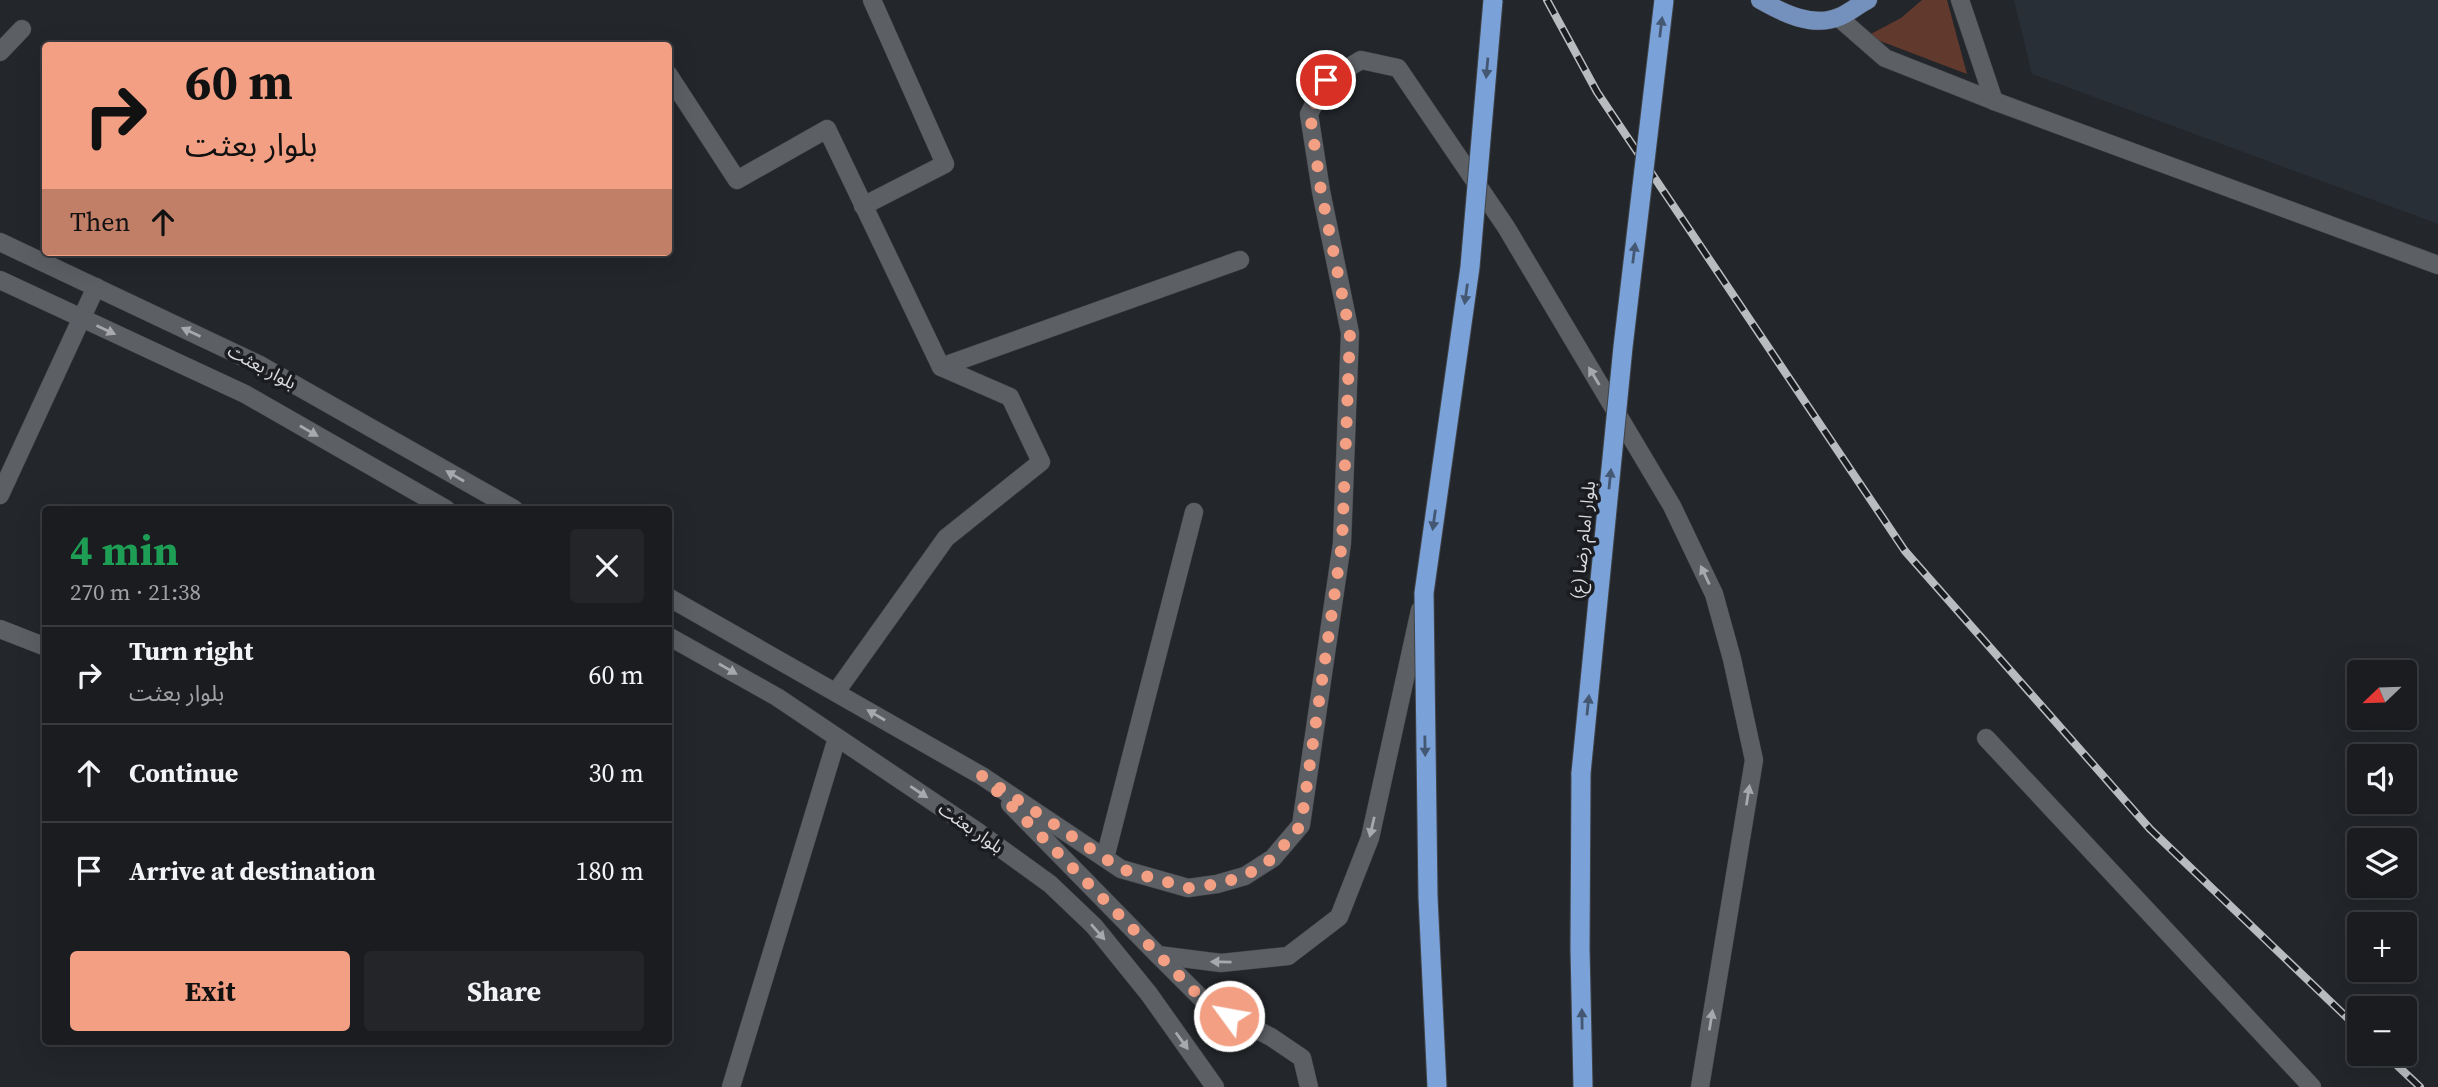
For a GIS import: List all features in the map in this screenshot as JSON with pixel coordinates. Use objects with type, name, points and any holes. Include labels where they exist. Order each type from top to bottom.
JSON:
[{"type":"highway","points":[[1437,1087],[1428,897],[1424,593],[1470,267],[1493,0]]},
{"type":"highway","name":"بلوار امام رضا (ع)","points":[[1583,1087],[1580,948],[1581,773],[1623,347],[1664,0]]},
{"type":"main road","points":[[1760,0],[1778,10],[1814,22],[1838,18],[1868,0]]},
{"type":"street","points":[[863,206],[946,164],[872,0]]},
{"type":"street","points":[[1960,0],[1994,101]]},
{"type":"street","points":[[1838,18],[1885,58],[2438,265]]},
{"type":"street","points":[[0,52],[22,29]]},
{"type":"street","points":[[672,599],[982,776],[1121,869],[1188,888],[1245,876],[1273,858],[1301,825],[1342,543],[1350,333],[1321,191],[1310,114],[1326,80],[1362,60],[1398,68],[1513,239],[1672,506],[1714,594],[1732,659],[1754,760],[1700,1087]]},
{"type":"street","points":[[672,81],[737,180],[827,129],[941,367],[1010,397],[1041,463],[946,538],[836,692]]},
{"type":"street","name":"بلوار بعثت","points":[[0,243],[260,365],[509,506]]},
{"type":"street","points":[[941,367],[1240,260]]},
{"type":"street","name":"بلوار بعثت","points":[[0,280],[245,394],[441,506]]},
{"type":"street","points":[[0,495],[96,288]]},
{"type":"street","points":[[1105,858],[1194,512]]},
{"type":"street","points":[[1157,955],[1222,963],[1287,956],[1339,917],[1370,838],[1424,593]]},
{"type":"street","points":[[0,629],[42,645]]},
{"type":"street","name":"بلوار بعثت","points":[[672,638],[777,697],[978,832],[1050,884],[1094,926],[1149,995],[1215,1087]]},
{"type":"street","points":[[732,1087],[837,737]]},
{"type":"street","points":[[1986,738],[2312,1087]]},
{"type":"street","points":[[982,776],[1208,1005],[1271,1037],[1303,1058],[1309,1087]]},
{"type":"shaded area","points":[[1922,0],[1947,0],[1967,74],[1867,36],[1901,18]]},
{"type":"shaded area","points":[[2014,0],[2438,0],[2438,224],[2032,74]]},
{"type":"railway","points":[[1547,0],[1597,92],[1905,551],[2150,829],[2347,1018]]},
{"type":"railway","points":[[2398,1066],[2420,1087]]},
{"type":"route","points":[[1229,1016],[1208,1005],[982,776],[1121,869],[1188,888],[1245,876],[1273,858],[1301,825],[1342,543],[1350,333],[1321,191],[1310,114],[1326,80]]}]
